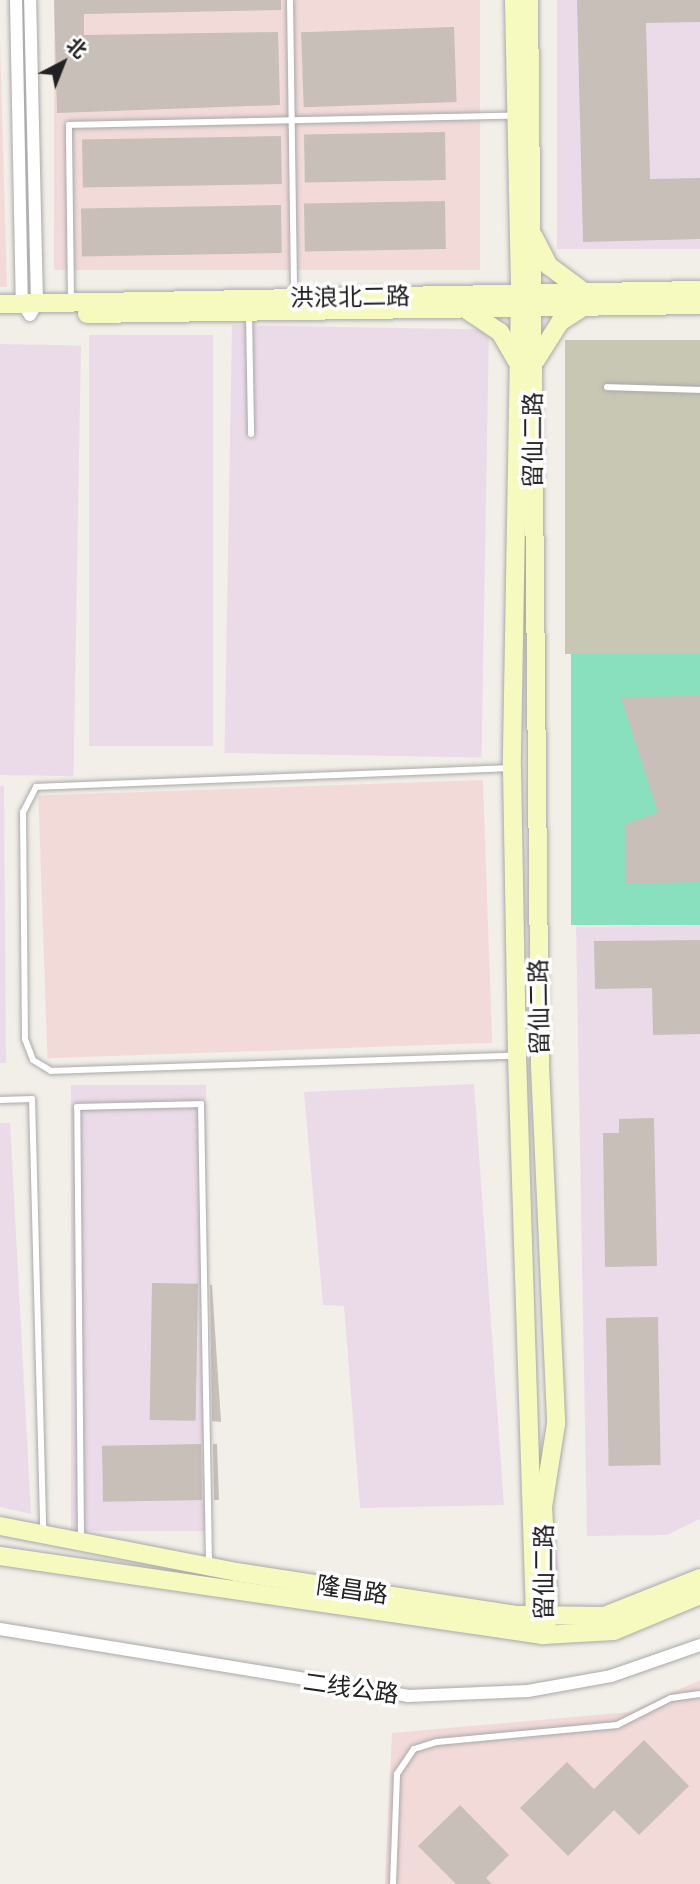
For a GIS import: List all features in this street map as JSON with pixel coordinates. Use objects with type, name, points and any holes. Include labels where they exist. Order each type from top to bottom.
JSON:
[{"type":"street","points":[[16,0],[30,307]]},
{"type":"street","points":[[30,0],[30,307]]},
{"type":"street","name":"留仙二路","points":[[514,0],[516,116],[526,301],[540,1066],[554,1434],[543,1507],[543,1635]]},
{"type":"street","name":"留仙二路","points":[[526,301],[531,227],[529,0]]},
{"type":"street","points":[[463,309],[500,332],[526,371],[551,332],[584,300],[549,266],[531,227]]},
{"type":"street","name":"洪浪北二路","points":[[584,300],[700,290]]},
{"type":"street","name":"洪浪北二路","points":[[0,315],[30,307],[71,302],[295,298],[584,300],[700,305]]},
{"type":"street","name":"洪浪北二路","points":[[0,304],[249,312],[463,309],[526,301]]},
{"type":"street","name":"留仙二路","points":[[526,371],[512,768],[517,1056],[529,1432],[534,1569],[542,1616]]},
{"type":"street","points":[[529,1432],[554,1434]]},
{"type":"street","name":"隆昌路","points":[[0,1526],[209,1567],[496,1612],[542,1616],[582,1618],[625,1611],[700,1578]]},
{"type":"street","name":"隆昌路","points":[[0,1556],[543,1635],[614,1631],[700,1595]]},
{"type":"street","points":[[496,1612],[522,1595],[534,1569]]},
{"type":"street","name":"二线公路","points":[[0,1629],[408,1696],[541,1688],[644,1667],[700,1645]]},
{"type":"lane","points":[[290,0],[295,298]]},
{"type":"lane","points":[[71,302],[69,125],[516,116]]},
{"type":"lane","points":[[249,312],[251,434]]},
{"type":"lane","points":[[607,387],[700,390]]},
{"type":"lane","points":[[512,768],[36,787],[23,812],[25,1039],[33,1060],[51,1071],[517,1056]]},
{"type":"lane","points":[[0,1100],[32,1099],[43,1534]]},
{"type":"lane","points":[[81,1540],[78,1107],[201,1104],[209,1567]]},
{"type":"lane","points":[[393,1884],[397,1774],[414,1749],[437,1742],[617,1725],[671,1698],[700,1694]]},
{"type":"shaded area","points":[[54,0],[480,0],[480,270],[54,270]]},
{"type":"shaded area","points":[[557,0],[700,0],[700,249],[557,249]]},
{"type":"shaded area","points":[[0,39],[7,287],[0,287]]},
{"type":"shaded area","points":[[232,325],[489,329],[481,757],[225,753]]},
{"type":"shaded area","points":[[89,335],[213,335],[213,746],[89,746]]},
{"type":"shaded area","points":[[565,340],[700,340],[700,654],[565,654]]},
{"type":"shaded area","points":[[0,344],[81,345],[73,776],[0,775]]},
{"type":"shaded area","points":[[483,780],[492,1043],[47,1058],[38,796]]},
{"type":"shaded area","points":[[0,786],[4,786],[6,1063],[0,1063]]},
{"type":"shaded area","points":[[700,925],[700,1519],[667,1535],[587,1536],[576,927]]},
{"type":"shaded area","points":[[474,1084],[504,1505],[360,1508],[344,1306],[323,1305],[304,1092]]},
{"type":"shaded area","points":[[71,1085],[206,1085],[206,1531],[71,1531]]},
{"type":"shaded area","points":[[0,1123],[10,1123],[31,1514],[0,1507]]},
{"type":"shaded area","points":[[700,1680],[700,1884],[385,1884],[392,1733],[630,1712]]},
{"type":"green space","points":[[571,654],[700,654],[700,925],[571,925]]},
{"type":"building","points":[[54,0],[281,0],[281,10],[84,14],[84,35],[278,32],[280,105],[57,113]]},
{"type":"building","points":[[577,0],[700,0],[700,22],[646,23],[650,179],[700,178],[700,239],[583,242]]},
{"type":"building","points":[[454,27],[457,102],[304,107],[301,32]]},
{"type":"building","points":[[445,132],[446,180],[305,182],[304,134]]},
{"type":"building","points":[[281,136],[282,184],[83,187],[82,139]]},
{"type":"building","points":[[445,201],[446,249],[305,251],[304,203]]},
{"type":"building","points":[[281,205],[282,253],[82,256],[81,208]]},
{"type":"building","points":[[700,696],[700,882],[626,884],[625,824],[658,813],[621,697]]},
{"type":"building","points":[[700,940],[700,1034],[653,1035],[652,988],[595,989],[594,941]]},
{"type":"building","points":[[654,1118],[657,1266],[605,1267],[603,1133],[619,1133],[619,1119]]},
{"type":"building","points":[[152,1283],[198,1284],[196,1421],[150,1420]]},
{"type":"building","points":[[212,1285],[221,1422],[212,1421]]},
{"type":"building","points":[[658,1317],[661,1465],[609,1466],[606,1318]]},
{"type":"building","points":[[201,1444],[202,1500],[103,1502],[102,1446]]},
{"type":"building","points":[[213,1444],[217,1444],[219,1500],[214,1500]]},
{"type":"building","points":[[644,1740],[689,1786],[639,1835],[614,1810],[568,1856],[520,1808],[567,1762],[594,1789]]},
{"type":"building","points":[[460,1805],[509,1855],[486,1878],[492,1884],[456,1884],[418,1846]]}]
